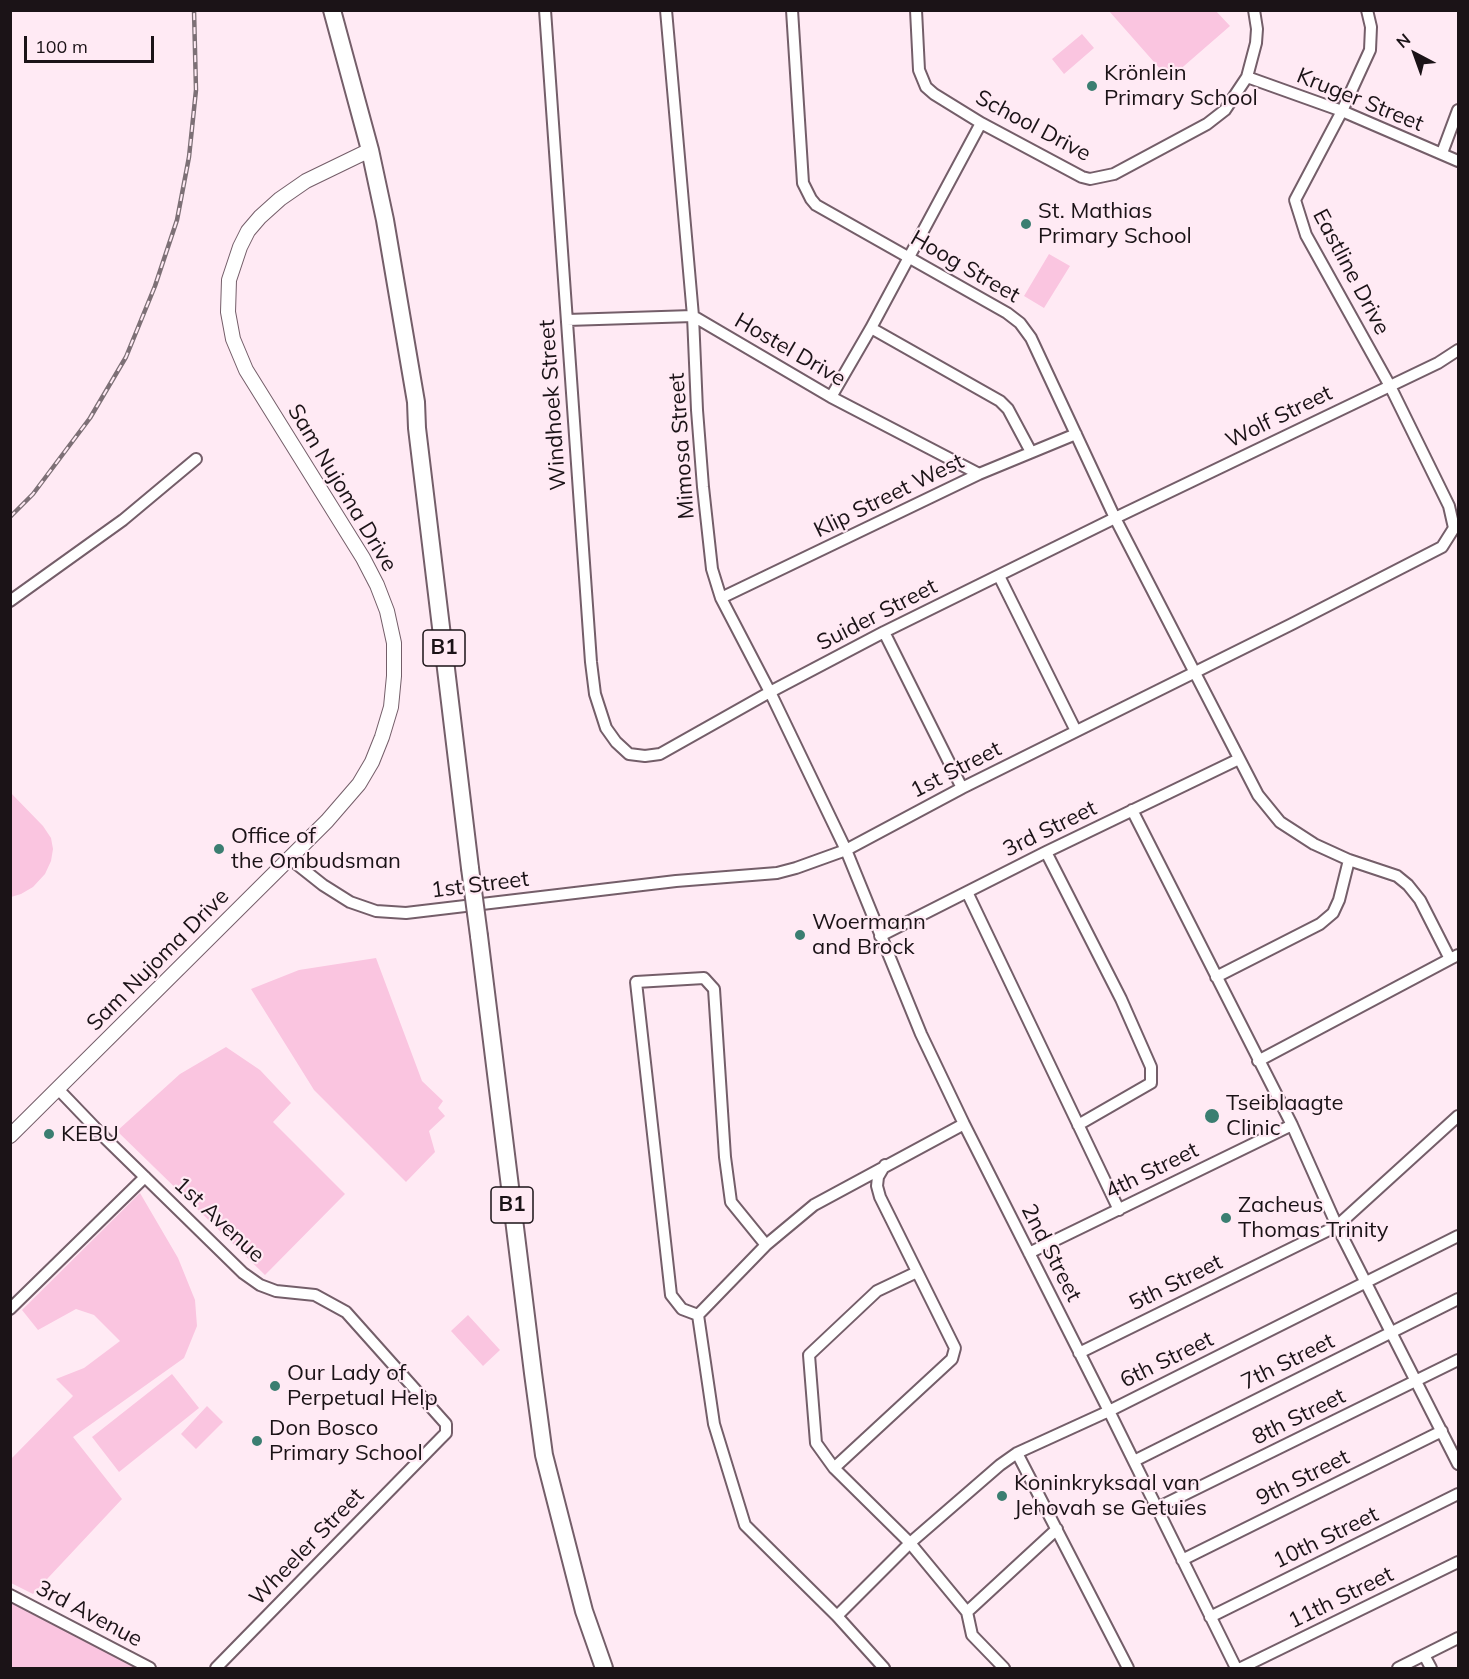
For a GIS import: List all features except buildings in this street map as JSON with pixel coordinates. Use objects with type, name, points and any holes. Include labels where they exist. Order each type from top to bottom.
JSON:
[{"type":"highway","name":"B1","points":[[324,10],[366,151]]},
{"type":"highway","name":"B1","points":[[332,10],[393,265],[416,402],[417,428],[470,868],[546,1464],[584,1611],[604,1668]]},
{"type":"main road","name":"Sam Nujoma Drive","points":[[10,1136],[343,804],[372,762],[382,737],[391,707],[394,676],[394,643],[387,611],[363,558],[242,361],[229,326],[229,280],[248,231],[280,199],[306,182],[366,151]]},
{"type":"street","name":"Windhoek Street","points":[[545,10],[595,694],[606,728],[616,742],[629,754],[645,756],[660,754]]},
{"type":"street","name":"Mimosa Street","points":[[666,10],[693,316],[696,410],[712,569],[721,598],[770,692],[846,850]]},
{"type":"street","name":"Hoog Street","points":[[792,10],[803,183],[816,205],[1020,323],[1030,338],[1115,518],[1258,795],[1280,822],[1314,844],[1348,860],[1397,876],[1408,885],[1420,900],[1454,957]]},
{"type":"street","name":"School Drive","points":[[916,10],[921,80],[934,94],[981,123],[1082,177],[1090,178],[1114,174],[1216,118],[1232,101],[1247,77],[1256,43],[1257,29],[1254,10]]},
{"type":"street","name":"Eastline Drive","points":[[1367,10],[1371,27],[1370,50],[1342,111],[1295,200],[1306,236],[1390,386]]},
{"type":"street","name":"Kruger Street","points":[[1247,77],[1342,111],[1458,160]]},
{"type":"street","points":[[1442,153],[1458,110]]},
{"type":"street","points":[[831,397],[871,328],[981,123]]},
{"type":"street","points":[[567,320],[693,316]]},
{"type":"street","name":"Hostel Drive","points":[[693,316],[831,397],[980,474]]},
{"type":"street","points":[[871,328],[1000,401],[1008,410],[1031,452]]},
{"type":"street","name":"Wolf Street","points":[[1115,518],[1438,363],[1458,350]]},
{"type":"street","name":"1st Street","points":[[289,858],[323,885],[350,902],[376,911],[406,913],[676,881],[777,873],[846,850],[962,788],[1442,548],[1454,528],[1449,506],[1390,386]]},
{"type":"street","name":"Klip Street West","points":[[721,598],[980,474],[1076,434]]},
{"type":"street","points":[[10,601],[123,520],[196,459]]},
{"type":"street","name":"Suider Street","points":[[660,754],[770,692],[884,632],[1115,518]]},
{"type":"street","points":[[999,576],[1076,731]]},
{"type":"street","points":[[884,632],[962,788]]},
{"type":"street","name":"3rd Street","points":[[880,936],[1046,852],[1239,759]]},
{"type":"street","points":[[1132,810],[1292,1125],[1337,1226],[1458,1464]]},
{"type":"street","name":"2nd Street","points":[[846,850],[921,1034],[1236,1668]]},
{"type":"street","points":[[1046,852],[1121,999],[1151,1067],[1151,1083],[1078,1125]]},
{"type":"street","points":[[1216,977],[1320,924],[1333,913],[1339,900],[1348,860]]},
{"type":"street","points":[[967,892],[1119,1210]]},
{"type":"street","points":[[1258,1061],[1454,957]]},
{"type":"street","points":[[698,1316],[682,1309],[671,1294],[636,982],[704,978],[714,988],[724,1157],[731,1202],[766,1245]]},
{"type":"street","name":"1st Avenue","points":[[58,1089],[243,1273],[260,1285],[276,1291],[315,1295],[346,1312],[446,1424]]},
{"type":"street","name":"5th Street","points":[[1079,1353],[1337,1226],[1458,1116]]},
{"type":"street","points":[[698,1316],[766,1245],[814,1204],[964,1124]]},
{"type":"street","name":"4th Street","points":[[1029,1253],[1292,1125]]},
{"type":"street","points":[[834,1468],[952,1359],[956,1348],[880,1197],[877,1186],[878,1177],[885,1165]]},
{"type":"street","points":[[10,1309],[145,1177]]},
{"type":"street","name":"6th Street","points":[[837,1616],[910,1543],[1017,1453],[1109,1411],[1458,1236]]},
{"type":"street","points":[[917,1272],[877,1291],[809,1355],[816,1443],[834,1468],[910,1543],[967,1612],[972,1635],[1004,1668]]},
{"type":"street","name":"7th Street","points":[[1134,1461],[1458,1299]]},
{"type":"street","points":[[698,1316],[714,1424],[745,1525],[837,1616],[884,1668]]},
{"type":"street","name":"8th Street","points":[[1157,1508],[1458,1360]]},
{"type":"street","name":"Wheeler Street","points":[[216,1668],[446,1433],[446,1424]]},
{"type":"street","name":"9th Street","points":[[1182,1560],[1442,1431]]},
{"type":"street","points":[[1017,1453],[1128,1668]]},
{"type":"street","name":"10th Street","points":[[1210,1617],[1458,1494]]},
{"type":"street","points":[[967,1612],[1057,1529]]},
{"type":"street","name":"11th Street","points":[[1241,1668],[1458,1562]]},
{"type":"street","name":"3rd Avenue","points":[[10,1595],[150,1668]]},
{"type":"street","points":[[1398,1668],[1458,1638]]},
{"type":"street","points":[[1424,1655],[1431,1668]]},
{"type":"shaded area","points":[[1109,11],[1216,11],[1230,26],[1169,79]]},
{"type":"shaded area","points":[[1082,34],[1094,48],[1064,74],[1052,59]]},
{"type":"shaded area","points":[[1049,254],[1070,266],[1044,308],[1024,296]]},
{"type":"shaded area","points":[[10,792],[43,826],[51,838],[53,849],[45,874],[33,887],[11,897]]},
{"type":"shaded area","points":[[376,958],[422,1081],[443,1101],[438,1108],[445,1116],[429,1131],[435,1152],[406,1182],[314,1090],[251,989],[299,970]]},
{"type":"shaded area","points":[[226,1047],[260,1070],[291,1103],[273,1122],[345,1194],[265,1275],[117,1131],[180,1074]]},
{"type":"shaded area","points":[[140,1193],[178,1258],[195,1300],[197,1326],[184,1358],[73,1437],[122,1499],[33,1594],[11,1583],[11,1459],[73,1396],[56,1379],[84,1368],[120,1341],[94,1315],[76,1309],[38,1330],[22,1310]]},
{"type":"shaded area","points":[[468,1315],[500,1350],[483,1366],[451,1331]]},
{"type":"shaded area","points":[[172,1374],[199,1408],[119,1472],[92,1437]]},
{"type":"shaded area","points":[[207,1406],[223,1422],[196,1449],[181,1434]]},
{"type":"shaded area","points":[[11,1603],[138,1668],[11,1668]]},
{"type":"railway","points":[[10,517],[33,494],[90,418],[126,357],[155,286],[177,220],[189,157],[196,90],[194,10]]},
{"type":"place","name":"Krönlein Primary School","points":[[1092,86]]},
{"type":"place","name":"St. Mathias Primary School","points":[[1026,224]]},
{"type":"place","name":"Office of the Ombudsman","points":[[219,849]]},
{"type":"place","name":"Woermann and Brock","points":[[800,935]]},
{"type":"place","name":"Tseiblaagte Clinic","points":[[1212,1116]]},
{"type":"place","name":"KEBU","points":[[49,1134]]},
{"type":"place","name":"Zacheus Thomas Trinity","points":[[1226,1218]]},
{"type":"place","name":"Our Lady of Perpetual Help","points":[[275,1386]]},
{"type":"place","name":"Don Bosco Primary School","points":[[257,1441]]},
{"type":"place","name":"Koninkryksaal van Jehovah se Getuies","points":[[1002,1496]]}]
